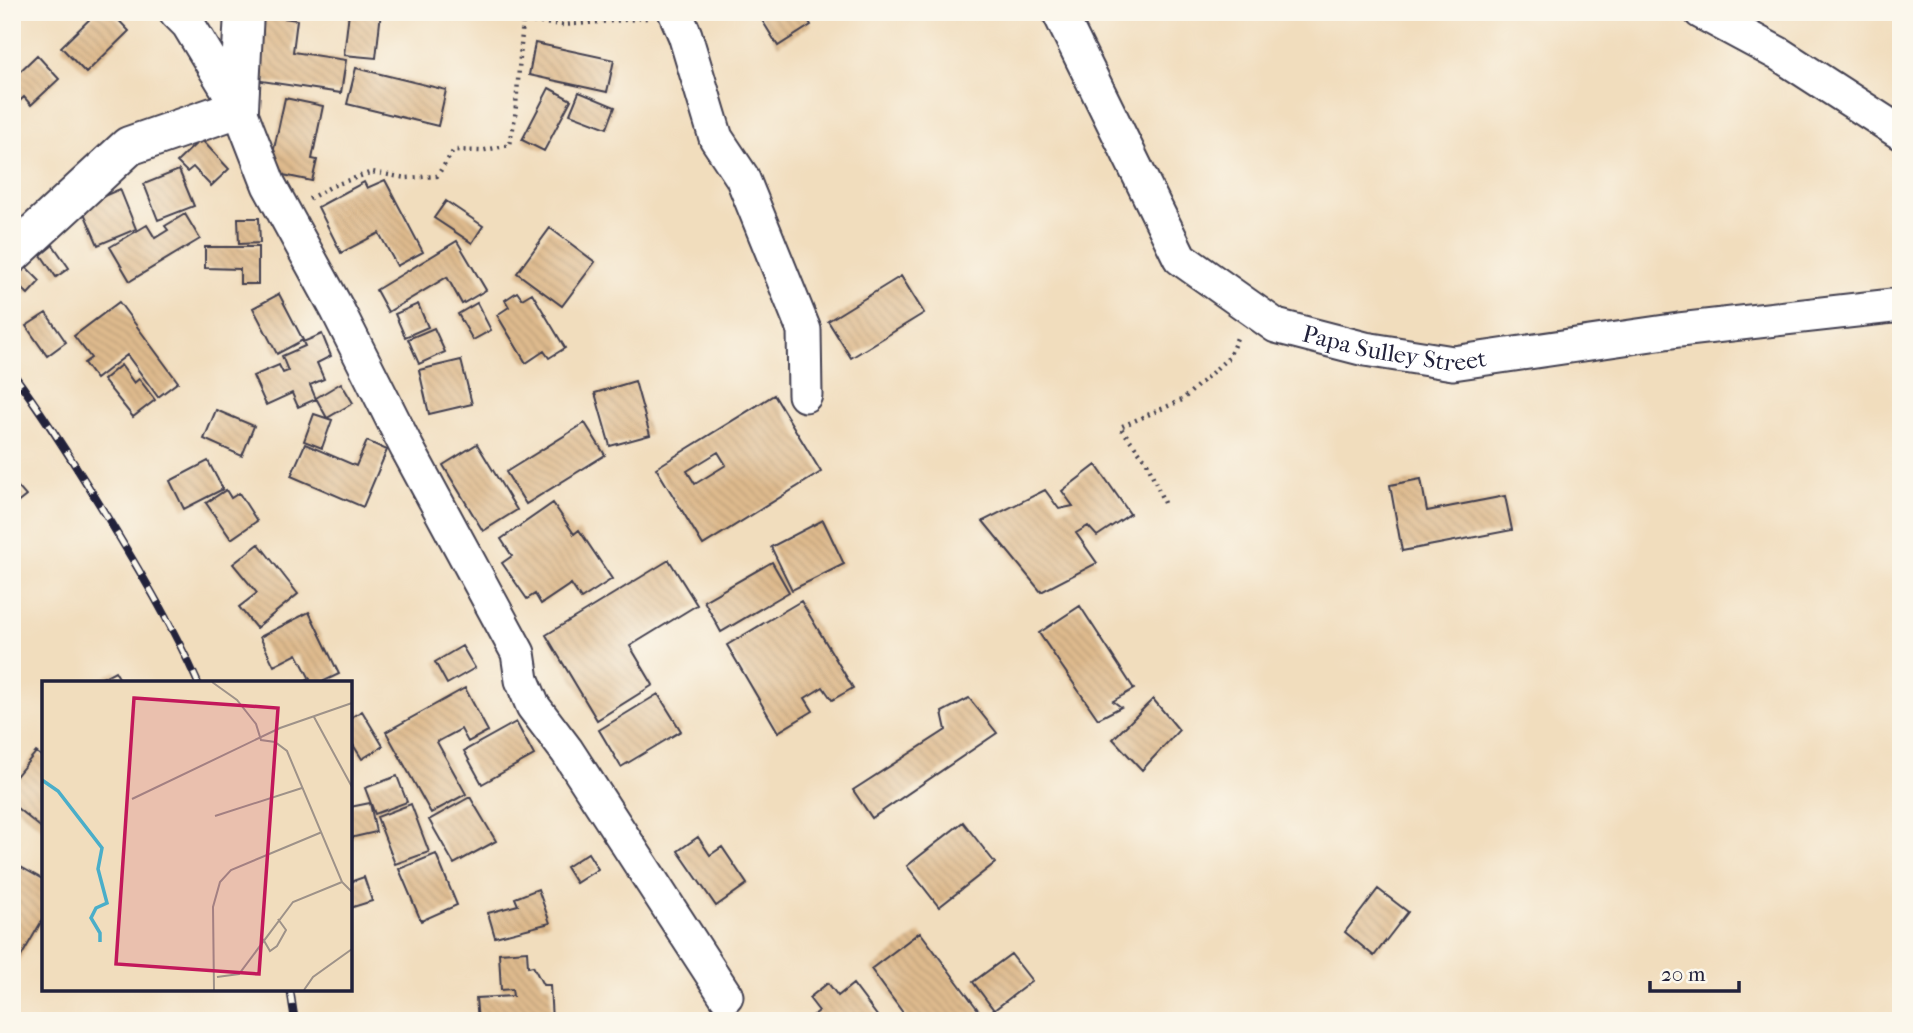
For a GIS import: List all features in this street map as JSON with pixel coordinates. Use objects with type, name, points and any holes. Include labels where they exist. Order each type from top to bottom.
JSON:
[{"type":"street","points":[[176,12],[188,24],[239,108],[269,186],[337,309],[407,447],[518,653],[522,680],[533,706],[567,751],[726,996]]},
{"type":"street","points":[[239,108],[244,12]]},
{"type":"street","name":"Papa Sulley Street","points":[[1059,12],[1180,258],[1276,326],[1365,349],[1453,363],[1679,330],[1901,305]]},
{"type":"street","points":[[1701,12],[1779,54],[1901,133]]},
{"type":"street","points":[[676,13],[716,138],[742,177],[804,330],[805,395]]},
{"type":"street","points":[[12,254],[129,146],[239,108]]},
{"type":"path","points":[[282,209],[332,186],[372,172],[406,178],[437,176],[454,150],[480,150],[510,145],[523,21],[563,25],[676,13]]},
{"type":"path","points":[[1164,503],[1147,462],[1120,427],[1182,400],[1229,357],[1250,308]]},
{"type":"building","points":[[97,12],[104,16],[111,12],[129,31],[86,73],[61,47]]},
{"type":"building","points":[[349,12],[381,12],[376,58],[344,55]]},
{"type":"building","points":[[757,12],[803,12],[811,25],[778,46]]},
{"type":"building","points":[[264,15],[297,20],[293,52],[346,60],[341,93],[255,80]]},
{"type":"building","points":[[535,43],[614,60],[607,92],[529,75]]},
{"type":"building","points":[[37,55],[59,79],[31,105],[24,97],[12,108],[12,79]]},
{"type":"building","points":[[356,68],[446,90],[438,126],[347,104]]},
{"type":"building","points":[[549,88],[571,100],[544,151],[522,140]]},
{"type":"building","points":[[579,92],[615,107],[607,128],[570,114]]},
{"type":"building","points":[[285,98],[323,106],[312,159],[317,160],[312,181],[269,172]]},
{"type":"building","points":[[201,139],[229,169],[211,186],[193,167],[187,172],[177,162]]},
{"type":"building","points":[[179,170],[194,206],[158,220],[144,184]]},
{"type":"building","points":[[385,180],[423,252],[397,266],[379,233],[341,253],[318,207],[364,182],[367,188]]},
{"type":"building","points":[[120,189],[136,229],[98,245],[81,206]]},
{"type":"building","points":[[446,201],[483,226],[472,243],[434,218]]},
{"type":"building","points":[[185,214],[200,239],[130,281],[110,247],[147,225],[155,238],[168,230],[165,226]]},
{"type":"building","points":[[238,218],[259,218],[260,243],[239,244]]},
{"type":"building","points":[[550,228],[595,262],[562,306],[517,273]]},
{"type":"building","points":[[457,241],[486,290],[462,304],[447,277],[388,312],[376,290]]},
{"type":"building","points":[[53,245],[69,268],[56,277],[41,255]]},
{"type":"building","points":[[205,247],[258,247],[258,284],[240,284],[240,269],[205,268]]},
{"type":"building","points":[[25,266],[40,281],[28,294],[12,279]]},
{"type":"building","points":[[901,276],[924,313],[851,358],[828,321]]},
{"type":"building","points":[[517,292],[522,299],[532,293],[565,348],[549,358],[544,351],[526,363],[497,315],[509,307],[505,300]]},
{"type":"building","points":[[279,294],[303,340],[277,354],[253,308]]},
{"type":"building","points":[[119,302],[178,382],[158,397],[127,355],[96,379],[84,363],[91,358],[74,336]]},
{"type":"building","points":[[477,303],[491,330],[473,340],[458,314]]},
{"type":"building","points":[[418,304],[428,327],[405,337],[395,314]]},
{"type":"building","points":[[46,313],[66,342],[47,356],[26,326]]},
{"type":"building","points":[[434,328],[445,352],[419,364],[408,339]]},
{"type":"building","points":[[322,334],[331,356],[317,363],[324,379],[310,385],[316,399],[298,407],[292,393],[266,405],[253,376],[279,365],[283,373],[288,371],[282,356],[305,346],[303,342]]},
{"type":"building","points":[[461,360],[472,404],[429,414],[419,370]]},
{"type":"building","points":[[121,365],[134,383],[139,379],[155,400],[133,417],[103,380]]},
{"type":"building","points":[[635,381],[650,435],[610,446],[595,393]]},
{"type":"building","points":[[341,383],[353,403],[327,418],[316,398]]},
{"type":"building","points":[[774,395],[821,472],[703,545],[656,468]],"holes":[[[718,452],[726,465],[695,484],[687,471]]]},
{"type":"building","points":[[216,410],[254,426],[242,456],[204,439]]},
{"type":"building","points":[[314,414],[332,420],[322,448],[304,441]]},
{"type":"building","points":[[585,423],[605,455],[526,504],[506,472]]},
{"type":"building","points":[[367,441],[387,450],[363,507],[291,476],[305,444],[356,466]]},
{"type":"building","points":[[477,444],[517,510],[483,531],[443,465]]},
{"type":"building","points":[[208,461],[223,489],[184,509],[170,481]]},
{"type":"building","points":[[1096,465],[1130,514],[1097,536],[1088,526],[1076,533],[1097,563],[1041,592],[983,521],[1045,490],[1059,509],[1073,506],[1062,491]]},
{"type":"building","points":[[1421,479],[1427,511],[1505,496],[1512,530],[1402,551],[1390,485]]},
{"type":"building","points":[[12,480],[26,496],[12,507]]},
{"type":"building","points":[[226,490],[231,498],[239,493],[257,521],[231,539],[206,503]]},
{"type":"building","points":[[553,503],[574,534],[579,530],[612,579],[581,599],[571,584],[541,604],[535,594],[527,599],[502,563],[512,556],[501,539]]},
{"type":"building","points":[[823,520],[844,564],[792,590],[771,547]]},
{"type":"building","points":[[259,544],[298,594],[256,628],[239,607],[257,593],[233,564]]},
{"type":"building","points":[[669,560],[697,605],[630,646],[653,685],[597,720],[546,635]]},
{"type":"building","points":[[772,562],[789,592],[721,632],[704,601]]},
{"type":"building","points":[[801,601],[853,688],[832,700],[823,687],[805,698],[813,711],[778,732],[727,645]]},
{"type":"building","points":[[1080,606],[1134,689],[1113,701],[1121,707],[1098,719],[1039,633]]},
{"type":"building","points":[[309,612],[339,674],[324,681],[306,681],[310,679],[297,654],[274,666],[260,637]]},
{"type":"building","points":[[462,646],[475,668],[447,684],[435,662]]},
{"type":"building","points":[[115,671],[121,681],[97,681]]},
{"type":"building","points":[[465,688],[488,731],[468,742],[461,729],[437,742],[466,794],[431,813],[386,732]]},
{"type":"building","points":[[658,694],[681,731],[621,767],[599,730]]},
{"type":"building","points":[[969,698],[997,733],[872,818],[853,790],[946,730],[942,712]]},
{"type":"building","points":[[1153,699],[1179,730],[1142,770],[1113,739]]},
{"type":"building","points":[[362,711],[383,746],[362,759],[352,743],[352,717]]},
{"type":"building","points":[[516,722],[534,755],[482,784],[464,751]]},
{"type":"building","points":[[36,752],[42,756],[42,828],[12,804],[12,781]]},
{"type":"building","points":[[397,776],[407,802],[375,814],[365,788]]},
{"type":"building","points":[[470,797],[496,841],[454,864],[429,820]]},
{"type":"building","points":[[370,803],[376,832],[352,838],[352,807]]},
{"type":"building","points":[[411,804],[429,852],[395,864],[377,817]]},
{"type":"building","points":[[963,822],[995,863],[939,907],[907,866]]},
{"type":"building","points":[[698,837],[710,855],[722,847],[747,884],[716,906],[678,851]]},
{"type":"building","points":[[588,853],[598,869],[576,883],[566,867]]},
{"type":"building","points":[[436,854],[457,905],[421,921],[399,869]]},
{"type":"building","points":[[12,862],[42,879],[42,920],[18,962],[12,959]]},
{"type":"building","points":[[364,877],[372,901],[352,907],[352,881]]},
{"type":"building","points":[[538,889],[550,923],[495,937],[488,913],[518,905],[515,898]]},
{"type":"building","points":[[1378,889],[1408,912],[1374,956],[1345,932]]},
{"type":"building","points":[[920,932],[982,1015],[974,1021],[909,1021],[871,969]]},
{"type":"building","points":[[527,951],[528,967],[533,966],[543,985],[550,985],[552,1021],[478,1021],[476,998],[513,996],[512,989],[501,990],[499,953]]},
{"type":"building","points":[[1011,954],[1032,981],[994,1010],[973,982]]},
{"type":"building","points":[[828,983],[838,996],[853,984],[881,1021],[806,1021],[819,1011],[809,998]]},
{"type":"railway","points":[[12,372],[60,442],[143,577],[197,681]]},
{"type":"railway","points":[[290,991],[295,1021]]}]
